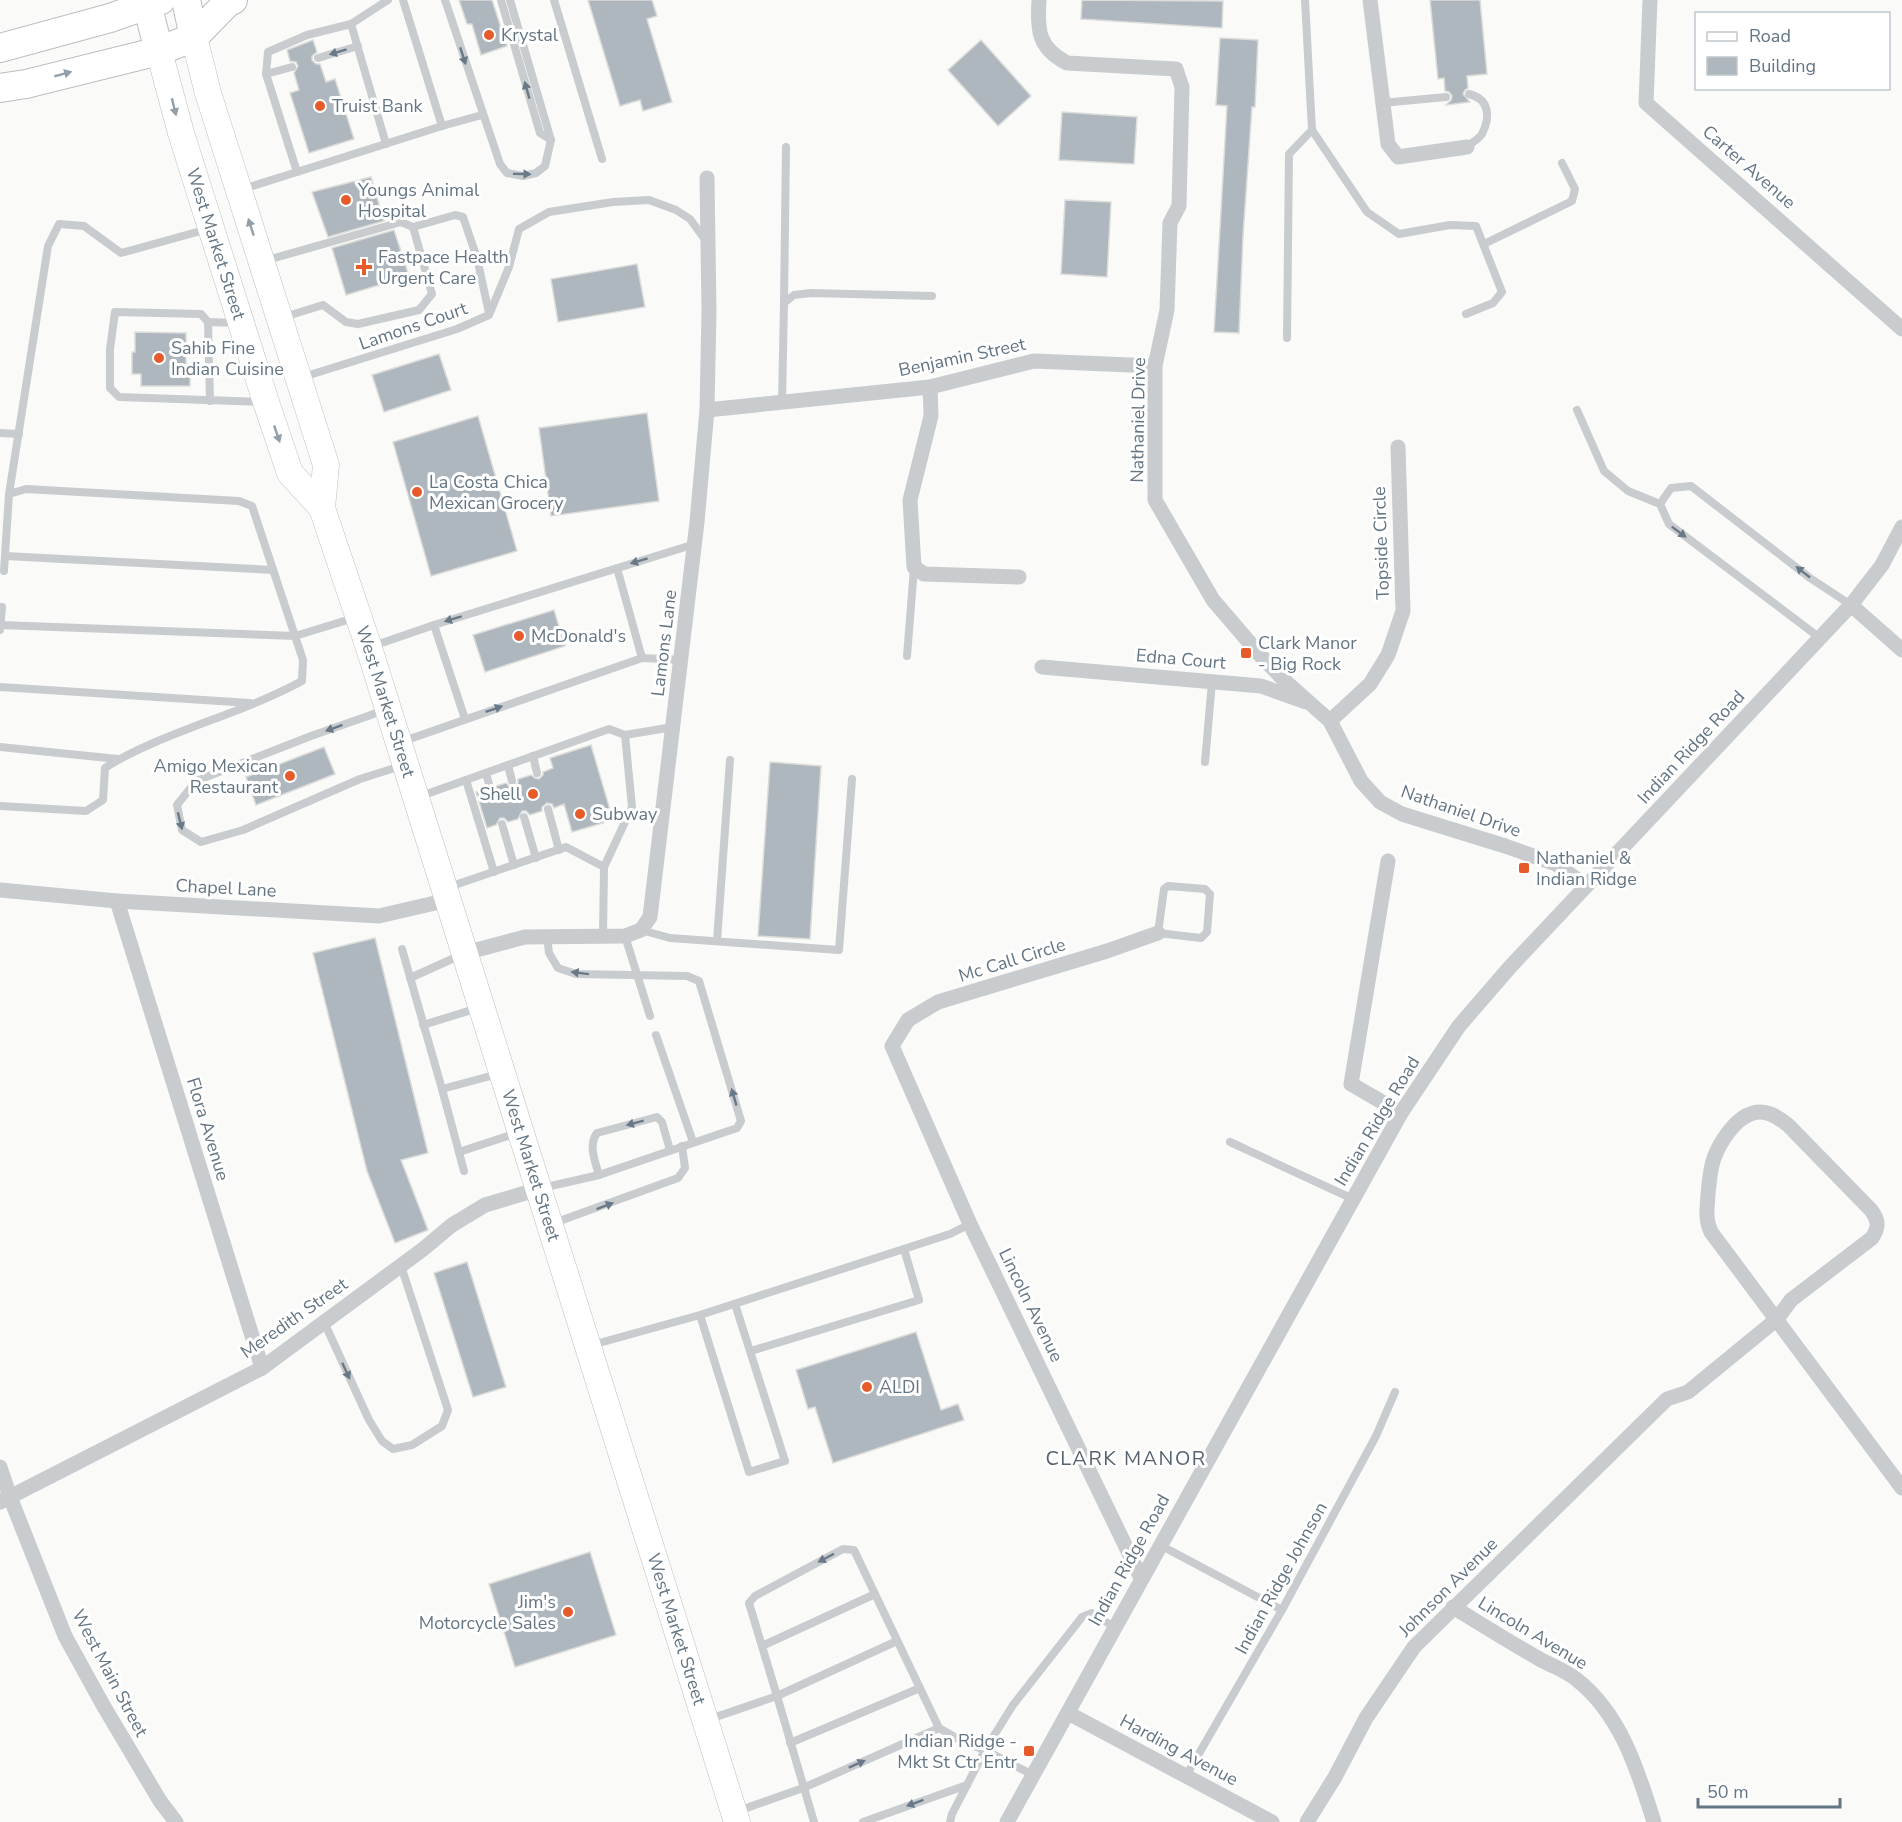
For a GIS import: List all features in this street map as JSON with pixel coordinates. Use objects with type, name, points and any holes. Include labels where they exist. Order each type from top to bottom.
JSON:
[{"type":"highway","name":"West Market Street","points":[[186,0],[194,37]]},
{"type":"highway","name":"West Market Street","points":[[151,1],[159,51]]},
{"type":"highway","points":[[0,48],[110,18],[151,1]]},
{"type":"highway","points":[[0,88],[26,84],[159,51],[194,37],[226,1]]},
{"type":"main road","name":"West Market Street","points":[[194,37],[208,93],[326,465],[322,508]]},
{"type":"main road","name":"West Market Street","points":[[159,51],[181,133],[290,473],[322,508],[389,708],[736,1817]]},
{"type":"street","name":"Nathaniel Drive","points":[[1039,0],[1038,20],[1042,40],[1052,55],[1067,63],[1176,69],[1182,87],[1179,206],[1170,223],[1167,310],[1155,366],[1155,501],[1213,600],[1268,664],[1330,721],[1361,781],[1380,802],[1402,814],[1556,864],[1586,886]]},
{"type":"street","points":[[1370,0],[1388,144],[1398,157],[1467,147]]},
{"type":"street","name":"Carter Avenue","points":[[1650,0],[1646,103],[1902,329]]},
{"type":"street","name":"Lamons Lane","points":[[641,930],[650,917],[695,544],[707,410],[709,311],[707,178]]},
{"type":"street","name":"Benjamin Street","points":[[707,410],[930,387],[1034,361],[1155,366]]},
{"type":"street","points":[[930,387],[931,416],[910,500],[914,567],[924,574],[1019,577]]},
{"type":"street","name":"Topside Circle","points":[[1330,721],[1370,684],[1388,655],[1403,611],[1398,447]]},
{"type":"street","name":"Indian Ridge Road","points":[[1007,1822],[1401,1113],[1460,1026],[1510,967],[1851,605],[1882,565],[1902,527]]},
{"type":"street","points":[[1851,605],[1902,650]]},
{"type":"street","name":"Edna Court","points":[[1042,667],[1261,686],[1314,705]]},
{"type":"street","points":[[1388,861],[1351,1084],[1401,1113]]},
{"type":"street","name":"Chapel Lane","points":[[0,890],[117,902],[379,916],[447,894]]},
{"type":"street","name":"Flora Avenue","points":[[117,902],[261,1368]]},
{"type":"street","points":[[465,953],[525,937],[625,936],[641,930]]},
{"type":"street","name":"Mc Call Circle","points":[[892,1046],[908,1020],[938,1002],[1107,951],[1158,933]]},
{"type":"street","name":"Lincoln Avenue","points":[[892,1046],[970,1224],[1141,1578]]},
{"type":"street","points":[[1777,1319],[1791,1300],[1872,1238],[1878,1228],[1877,1218],[1788,1125],[1776,1116],[1753,1113],[1730,1131],[1720,1144],[1713,1160],[1706,1221],[1711,1232],[1902,1488]]},
{"type":"street","name":"Meredith Street","points":[[5,1500],[261,1368],[401,1266],[452,1225],[485,1205],[539,1189]]},
{"type":"street","name":"Johnson Avenue","points":[[1307,1822],[1335,1777],[1366,1718],[1414,1647],[1667,1399],[1688,1392],[1777,1319]]},
{"type":"street","name":"West Main Street","points":[[0,1467],[5,1500],[65,1636],[108,1715],[160,1801],[176,1822]]},
{"type":"street","name":"Lincoln Avenue","points":[[1454,1607],[1538,1659],[1575,1678],[1596,1697],[1634,1761],[1654,1822]]},
{"type":"street","name":"Harding Avenue","points":[[1068,1713],[1272,1822]]},
{"type":"lane","points":[[297,172],[266,74],[268,52],[307,35],[351,24],[388,0]]},
{"type":"lane","points":[[403,0],[442,126]]},
{"type":"lane","points":[[445,0],[500,165],[507,173],[523,176],[536,173],[545,165],[551,140],[510,0]]},
{"type":"lane","points":[[501,0],[540,133],[551,140]]},
{"type":"lane","points":[[554,0],[602,159]]},
{"type":"lane","points":[[1305,0],[1312,130],[1367,212],[1399,234],[1450,225],[1476,226],[1502,292],[1493,303],[1466,314]]},
{"type":"lane","points":[[351,24],[386,144]]},
{"type":"lane","points":[[318,58],[357,46]]},
{"type":"lane","points":[[266,74],[292,67]]},
{"type":"lane","points":[[1467,147],[1481,135],[1486,117],[1486,106],[1480,97],[1469,94]]},
{"type":"lane","points":[[1382,103],[1446,97]]},
{"type":"lane","points":[[239,191],[482,115]]},
{"type":"lane","points":[[1287,338],[1289,154],[1312,130]]},
{"type":"lane","points":[[782,402],[786,147]]},
{"type":"lane","points":[[1484,244],[1572,201],[1575,189],[1562,163]]},
{"type":"lane","name":"Lamons Court","points":[[299,379],[457,329],[489,315],[509,267],[519,229],[549,212],[613,202],[649,200],[676,210],[690,219],[707,243]]},
{"type":"lane","points":[[262,262],[401,222],[413,227],[455,215],[463,218],[477,258],[489,315]]},
{"type":"lane","points":[[4,571],[9,494],[18,434],[48,246],[59,224],[84,226],[121,253],[211,228]]},
{"type":"lane","points":[[280,319],[323,305],[346,322],[357,324],[418,310],[432,294],[413,227]]},
{"type":"lane","points":[[784,303],[794,295],[811,293],[932,296]]},
{"type":"lane","points":[[210,401],[208,322],[201,314],[115,312],[110,349],[110,388],[119,397],[210,401],[266,402]]},
{"type":"lane","points":[[208,322],[241,323]]},
{"type":"lane","points":[[1576,410],[1604,471],[1628,490],[1660,504],[1669,524],[1820,638]]},
{"type":"lane","points":[[0,433],[18,434]]},
{"type":"lane","points":[[1660,504],[1671,488],[1691,486],[1810,578],[1851,605]]},
{"type":"lane","points":[[0,806],[86,811],[103,800],[105,768],[118,759],[170,736],[274,696],[302,681],[303,660],[252,506],[240,501],[26,489],[9,494]]},
{"type":"lane","points":[[369,648],[434,625],[695,544]]},
{"type":"lane","points":[[5,556],[273,570]]},
{"type":"lane","points":[[907,656],[914,567]]},
{"type":"lane","points":[[618,568],[642,658]]},
{"type":"lane","points":[[0,630],[2,607]]},
{"type":"lane","points":[[1,625],[295,636],[359,617]]},
{"type":"lane","points":[[434,625],[465,719]]},
{"type":"lane","points":[[389,708],[196,781],[177,805],[182,830],[201,842],[243,830],[360,779],[465,719],[642,658],[681,660]]},
{"type":"lane","points":[[1205,762],[1212,682]]},
{"type":"lane","points":[[0,687],[254,704]]},
{"type":"lane","points":[[417,798],[609,729],[625,735],[673,728]]},
{"type":"lane","points":[[603,936],[604,867],[632,807],[625,735]]},
{"type":"lane","points":[[0,747],[118,759]]},
{"type":"lane","points":[[533,756],[537,773]]},
{"type":"lane","points":[[717,941],[730,760]]},
{"type":"lane","points":[[508,765],[512,781]]},
{"type":"lane","points":[[486,773],[490,788]]},
{"type":"lane","points":[[641,930],[670,938],[839,950],[852,779]]},
{"type":"lane","points":[[466,780],[494,872]]},
{"type":"lane","points":[[548,809],[559,850]]},
{"type":"lane","points":[[524,817],[536,858]]},
{"type":"lane","points":[[502,824],[514,865]]},
{"type":"lane","points":[[447,894],[494,872],[566,848],[604,867]]},
{"type":"lane","points":[[1168,886],[1205,889],[1210,894],[1207,932],[1201,938],[1158,933],[1164,890],[1168,886]]},
{"type":"lane","points":[[539,1189],[599,1174],[737,1128],[741,1121],[699,981],[687,976],[576,974],[558,968],[549,953],[547,936]]},
{"type":"lane","points":[[625,936],[650,1016]]},
{"type":"lane","points":[[402,949],[464,1171]]},
{"type":"lane","points":[[410,978],[465,953]]},
{"type":"lane","points":[[423,1025],[482,1006]]},
{"type":"lane","points":[[656,1035],[693,1142]]},
{"type":"lane","points":[[442,1089],[503,1073]]},
{"type":"lane","points":[[599,1174],[592,1148],[593,1139],[597,1133],[657,1117],[662,1122],[670,1150]]},
{"type":"lane","points":[[459,1152],[521,1132]]},
{"type":"lane","points":[[1230,1142],[1353,1199]]},
{"type":"lane","points":[[550,1225],[678,1178],[685,1168],[682,1146]]},
{"type":"lane","points":[[588,1346],[735,1304],[950,1234],[970,1224]]},
{"type":"lane","points":[[751,1351],[919,1300],[904,1249]]},
{"type":"lane","points":[[324,1322],[369,1420],[382,1442],[393,1449],[412,1444],[442,1426],[448,1410],[401,1266]]},
{"type":"lane","points":[[700,1315],[749,1472],[785,1461],[735,1304]]},
{"type":"lane","name":"Indian Ridge Johnson","points":[[1186,1776],[1282,1610],[1376,1436],[1395,1392]]},
{"type":"lane","points":[[1160,1545],[1282,1610]]},
{"type":"lane","points":[[814,1822],[749,1603],[755,1596],[843,1549],[854,1550],[939,1728],[1033,1775]]},
{"type":"lane","points":[[762,1646],[875,1594]]},
{"type":"lane","points":[[950,1822],[985,1750],[1013,1705],[1082,1617],[1092,1613],[1114,1627]]},
{"type":"lane","points":[[706,1720],[777,1696],[897,1641]]},
{"type":"lane","points":[[790,1743],[920,1688]]},
{"type":"lane","points":[[736,1817],[939,1728]]},
{"type":"lane","points":[[863,1822],[967,1785]]},
{"type":"building","name":"Krystal","points":[[459,0],[492,0],[507,46],[481,55],[472,24],[467,24]]},
{"type":"building","points":[[588,0],[652,0],[657,16],[647,19],[672,102],[643,111],[640,100],[620,106]]},
{"type":"building","points":[[1082,0],[1223,1],[1222,28],[1081,19]]},
{"type":"building","points":[[1430,0],[1480,0],[1487,74],[1467,76],[1468,88],[1463,94],[1470,102],[1446,105],[1452,96],[1445,91],[1444,78],[1438,79]]},
{"type":"building","points":[[1220,38],[1258,40],[1255,107],[1252,107],[1243,236],[1239,333],[1214,332],[1227,106],[1216,105]]},
{"type":"building","points":[[313,40],[317,52],[312,56],[312,60],[320,64],[326,82],[335,79],[354,139],[309,153],[290,93],[299,90],[294,73],[298,66],[296,62],[290,61],[287,50]]},
{"type":"building","points":[[981,40],[1031,96],[998,126],[948,70]]},
{"type":"building","points":[[1062,112],[1137,117],[1134,164],[1059,160]]},
{"type":"building","name":"Youngs Animal Hospital","points":[[371,177],[384,221],[328,237],[312,192]]},
{"type":"building","points":[[1065,200],[1111,202],[1107,277],[1061,274]]},
{"type":"building","points":[[394,230],[409,276],[346,295],[332,248]]},
{"type":"building","points":[[637,264],[645,307],[558,322],[551,279]]},
{"type":"building","name":"Sahib Fine Indian Cuisine","points":[[135,332],[186,333],[186,364],[190,364],[190,386],[141,386],[141,374],[132,374]]},
{"type":"building","points":[[439,354],[451,390],[384,412],[372,375]]},
{"type":"building","points":[[647,413],[659,501],[551,516],[539,428]]},
{"type":"building","points":[[478,416],[517,551],[431,576],[393,442]]},
{"type":"building","points":[[554,610],[565,646],[485,672],[473,635]]},
{"type":"building","points":[[591,745],[613,820],[572,832],[564,804],[554,808],[552,804],[547,803],[542,807],[542,811],[530,815],[522,811],[518,819],[508,822],[500,818],[496,825],[487,828],[476,792],[484,790],[492,794],[496,786],[506,783],[514,787],[518,779],[531,775],[539,779],[543,772],[553,768],[550,758]]},
{"type":"building","name":"Amigo Mexican Restaurant","points":[[324,747],[335,774],[256,805],[246,777]]},
{"type":"building","points":[[770,762],[821,766],[810,939],[758,936]]},
{"type":"building","points":[[375,938],[428,1153],[401,1160],[428,1230],[395,1243],[367,1171],[313,953]]},
{"type":"building","points":[[467,1262],[506,1387],[473,1397],[434,1273]]},
{"type":"building","name":"ALDI","points":[[916,1332],[941,1410],[958,1404],[964,1420],[833,1463],[815,1407],[808,1409],[796,1370]]},
{"type":"building","points":[[590,1552],[616,1635],[515,1667],[489,1584]]},
{"type":"place","name":"Krystal","points":[[489,35]]},
{"type":"place","name":"Truist Bank","points":[[320,106]]},
{"type":"place","name":"Youngs Animal Hospital","points":[[346,200]]},
{"type":"place","name":"Fastpace Health Urgent Care","points":[[364,267]]},
{"type":"place","name":"Sahib Fine Indian Cuisine","points":[[159,358]]},
{"type":"place","name":"La Costa Chica Mexican Grocery","points":[[417,492]]},
{"type":"place","name":"McDonald's","points":[[519,636]]},
{"type":"place","name":"Clark Manor - Big Rock","points":[[1246,653]]},
{"type":"place","name":"Amigo Mexican Restaurant","points":[[290,776]]},
{"type":"place","name":"Shell","points":[[533,794]]},
{"type":"place","name":"Subway","points":[[580,814]]},
{"type":"place","name":"Nathaniel & Indian Ridge","points":[[1524,868]]},
{"type":"place","name":"ALDI","points":[[867,1387]]},
{"type":"place","name":"Jim's Motorcycle Sales","points":[[568,1612]]},
{"type":"place","name":"Indian Ridge - Mkt St Ctr Entr","points":[[1029,1751]]},
{"type":"district","name":"CLARK MANOR","points":[[1126,1458]]}]
